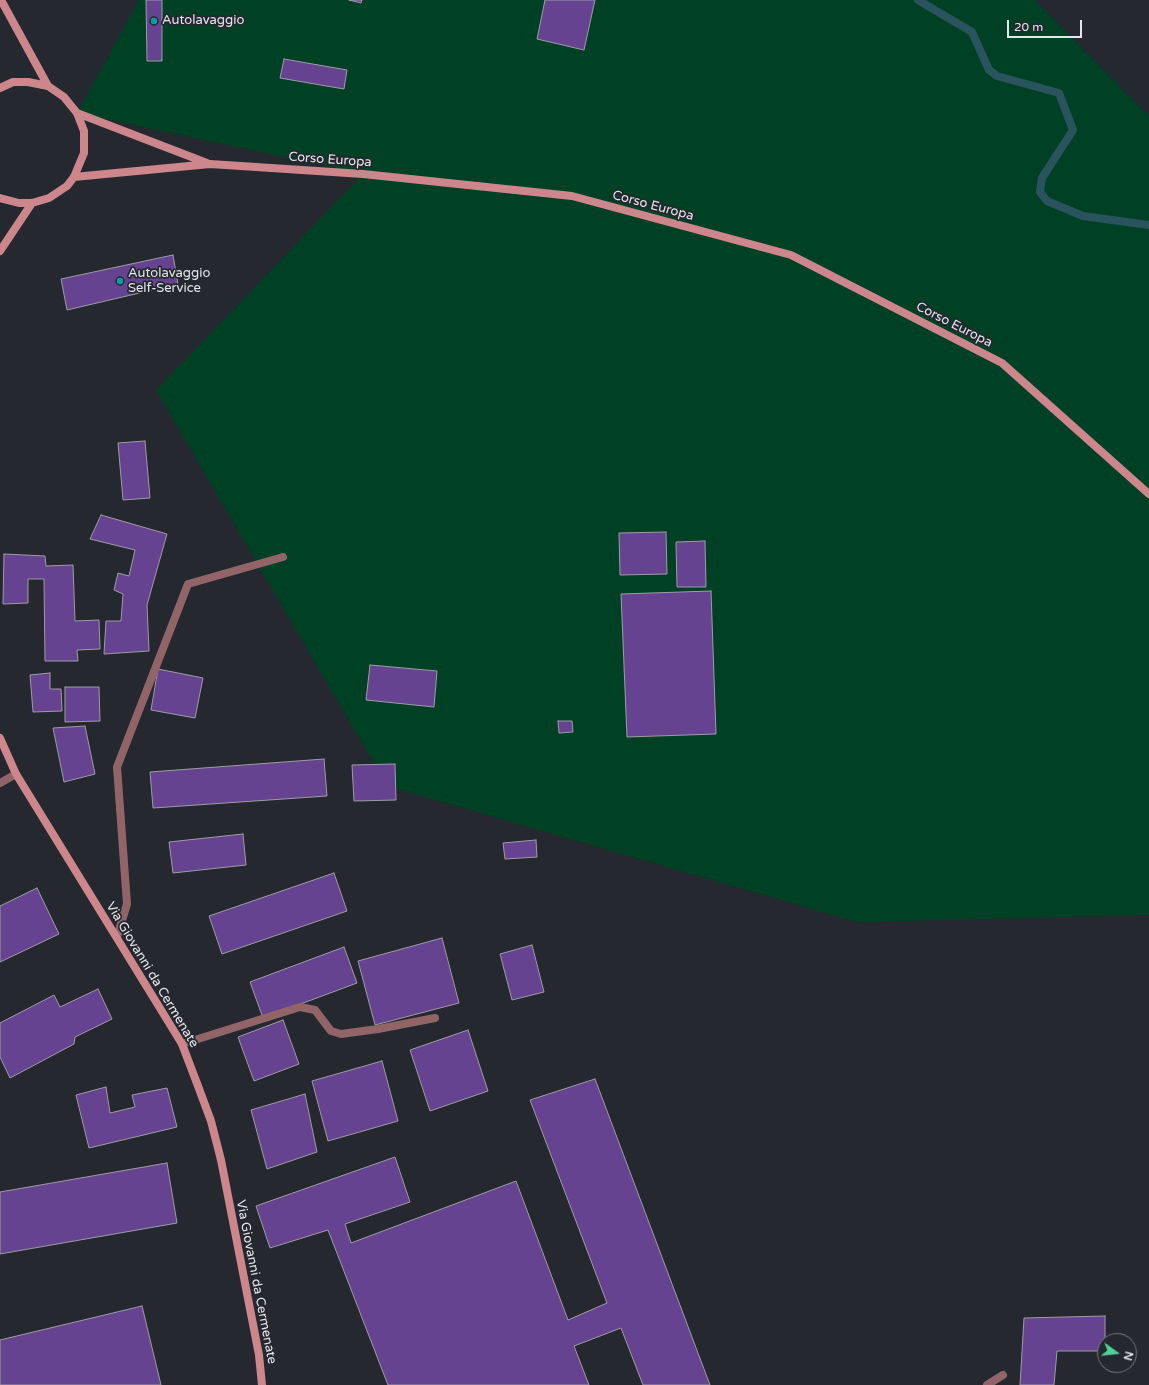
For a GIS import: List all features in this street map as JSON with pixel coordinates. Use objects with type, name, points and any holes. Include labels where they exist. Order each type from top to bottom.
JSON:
[{"type":"main road","points":[[1,0],[48,86]]},
{"type":"main road","points":[[0,88],[13,82],[28,82],[48,86],[64,97],[77,113],[84,132],[84,153],[74,177],[67,186],[49,198],[32,203],[19,203],[0,198]]},
{"type":"main road","points":[[77,113],[210,164]]},
{"type":"main road","name":"Corso Europa","points":[[74,177],[210,164],[363,174],[572,196],[791,255],[1002,363],[1149,494]]},
{"type":"main road","points":[[0,251],[32,203]]},
{"type":"main road","name":"Via Giovanni da Cermenate","points":[[0,738],[16,774],[182,1044],[208,1114],[221,1160],[259,1354],[262,1385]]},
{"type":"street","points":[[117,937],[127,904],[117,767],[188,584],[283,557]]},
{"type":"street","points":[[0,783],[16,774]]},
{"type":"street","points":[[182,1044],[300,1007],[315,1010],[331,1031],[341,1034],[378,1029],[435,1018]]},
{"type":"street","points":[[987,1385],[1004,1375]]},
{"type":"green space","points":[[139,0],[1035,0],[1149,116],[1149,915],[857,922],[387,786],[156,390],[363,174],[77,113]]},
{"type":"building","name":"Autolavaggio","points":[[146,0],[162,0],[162,61],[147,61]]},
{"type":"building","points":[[349,0],[362,0],[361,3]]},
{"type":"building","points":[[545,0],[595,0],[584,50],[537,39]]},
{"type":"building","points":[[284,59],[347,70],[344,89],[280,78]]},
{"type":"building","name":"Autolavaggio Self-Service","points":[[173,255],[178,284],[67,310],[61,279]]},
{"type":"building","points":[[145,441],[150,498],[123,500],[118,443]]},
{"type":"building","points":[[101,515],[167,534],[147,605],[149,651],[104,654],[106,621],[121,621],[123,594],[114,590],[118,573],[129,576],[135,550],[90,539]]},
{"type":"building","points":[[666,532],[667,574],[620,575],[619,533]]},
{"type":"building","points":[[705,541],[706,587],[677,587],[676,542]]},
{"type":"building","points":[[4,554],[45,556],[46,566],[73,565],[75,621],[99,620],[100,649],[77,650],[78,661],[45,661],[44,579],[28,579],[28,603],[3,604]]},
{"type":"building","points":[[711,591],[716,734],[627,737],[621,594]]},
{"type":"building","points":[[370,665],[437,671],[434,707],[366,700]]},
{"type":"building","points":[[158,669],[203,678],[195,718],[151,710]]},
{"type":"building","points":[[50,673],[50,689],[61,689],[62,711],[33,712],[30,675]]},
{"type":"building","points":[[65,687],[99,687],[100,721],[65,722]]},
{"type":"building","points":[[558,721],[572,721],[573,732],[559,733]]},
{"type":"building","points":[[85,726],[95,774],[64,782],[53,728]]},
{"type":"building","points":[[324,759],[327,796],[153,808],[150,772]]},
{"type":"building","points":[[395,764],[396,800],[354,801],[352,765]]},
{"type":"building","points":[[243,834],[246,865],[173,873],[169,842]]},
{"type":"building","points":[[536,840],[537,857],[505,859],[503,843]]},
{"type":"building","points":[[334,873],[347,911],[222,954],[209,916]]},
{"type":"building","points":[[37,888],[59,934],[0,962],[0,906]]},
{"type":"building","points":[[442,938],[459,1003],[375,1025],[358,961]]},
{"type":"building","points":[[532,945],[544,992],[512,1000],[500,954]]},
{"type":"building","points":[[344,947],[357,983],[263,1018],[250,982]]},
{"type":"building","points":[[98,989],[112,1019],[75,1037],[74,1044],[10,1078],[0,1057],[0,1023],[54,995],[60,1007]]},
{"type":"building","points":[[283,1020],[299,1064],[254,1081],[238,1037]]},
{"type":"building","points":[[468,1030],[488,1091],[430,1111],[410,1050]]},
{"type":"building","points":[[382,1061],[398,1121],[328,1141],[312,1081]]},
{"type":"building","points":[[595,1079],[710,1385],[643,1385],[621,1328],[574,1346],[589,1385],[388,1385],[328,1230],[270,1248],[256,1206],[395,1157],[410,1202],[345,1224],[351,1243],[516,1181],[568,1320],[607,1303],[530,1100]]},
{"type":"building","points":[[106,1087],[110,1113],[135,1107],[132,1095],[167,1088],[177,1127],[89,1148],[76,1095]]},
{"type":"building","points":[[305,1094],[317,1152],[267,1169],[251,1110]]},
{"type":"building","points":[[167,1163],[177,1223],[0,1254],[0,1192]]},
{"type":"building","points":[[142,1306],[161,1385],[0,1385],[0,1340]]},
{"type":"building","points":[[1105,1316],[1105,1333],[1097,1333],[1097,1351],[1057,1351],[1054,1385],[1020,1385],[1024,1318]]},
{"type":"waterway","points":[[918,0],[972,32],[989,70],[997,76],[1059,93],[1073,130],[1042,178],[1040,192],[1047,201],[1083,216],[1149,225]]},
{"type":"place","name":"Autolavaggio","points":[[154,21]]},
{"type":"place","name":"Autolavaggio Self-Service","points":[[120,281]]}]
